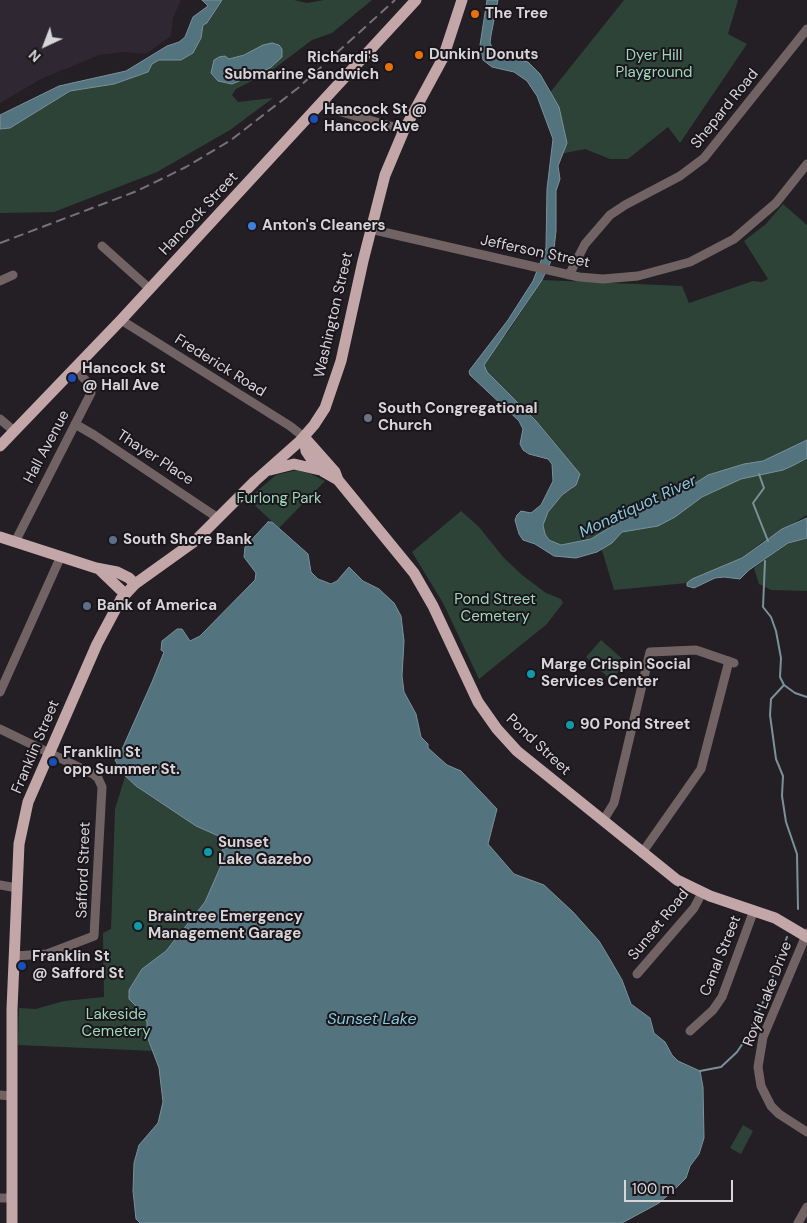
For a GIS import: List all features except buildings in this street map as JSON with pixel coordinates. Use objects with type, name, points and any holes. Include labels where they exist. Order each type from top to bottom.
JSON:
[{"type":"main road","name":"Hancock Street","points":[[0,446],[150,289],[416,0]]},
{"type":"main road","name":"Washington Street","points":[[455,0],[456,16]]},
{"type":"main road","name":"Washington Street","points":[[125,594],[135,584],[185,550],[260,476],[304,437],[324,408],[336,379],[384,175],[404,130],[443,58],[462,0]]},
{"type":"main road","name":"Pond Street","points":[[304,437],[304,447],[308,455],[324,472],[338,480],[396,548],[419,580],[470,688],[491,721],[524,757],[676,880],[702,893],[754,910],[783,922],[807,935]]},
{"type":"main road","name":"Pond Street","points":[[304,437],[335,472],[338,480]]},
{"type":"main road","points":[[260,476],[277,467],[294,464],[311,466],[324,472]]},
{"type":"main road","points":[[0,538],[96,568],[122,574],[135,584]]},
{"type":"main road","points":[[96,568],[125,594]]},
{"type":"main road","name":"Franklin Street","points":[[12,1223],[6,1198],[6,1008],[14,956],[23,820],[49,752],[105,626],[125,594]]},
{"type":"street","name":"Shepard Road","points":[[569,275],[584,244],[610,215],[687,172],[704,158],[807,29]]},
{"type":"street","points":[[324,102],[338,111],[404,130]]},
{"type":"street","name":"Jefferson Street","points":[[370,229],[569,275],[603,279],[638,276],[674,268],[706,256],[734,239],[760,219],[781,197],[807,164]]},
{"type":"street","points":[[102,246],[150,289]]},
{"type":"street","points":[[0,281],[13,275]]},
{"type":"street","name":"Frederick Road","points":[[121,320],[290,426],[304,437]]},
{"type":"street","name":"Hall Avenue","points":[[14,542],[91,390],[90,385],[74,368]]},
{"type":"street","points":[[0,419],[14,431]]},
{"type":"street","name":"Thayer Place","points":[[75,424],[124,454],[218,518]]},
{"type":"street","points":[[0,692],[60,556]]},
{"type":"street","points":[[603,821],[614,803],[650,652],[690,649],[731,662],[701,768],[642,853]]},
{"type":"street","points":[[0,729],[49,752]]},
{"type":"street","name":"Safford Street","points":[[14,956],[47,954],[90,940],[95,934],[101,784],[93,774],[49,752]]},
{"type":"street","points":[[0,885],[17,888]]},
{"type":"street","name":"Sunset Road","points":[[637,974],[692,911],[702,893]]},
{"type":"street","name":"Canal Street","points":[[690,1031],[712,1010],[722,997],[754,910]]},
{"type":"street","name":"Royal Lake Drive","points":[[807,935],[765,1032],[760,1049],[758,1067],[761,1086],[771,1106],[779,1114],[807,1132]]},
{"type":"street","points":[[798,1223],[807,1206]]},
{"type":"shaded area","points":[[0,0],[181,0],[173,18],[171,36],[146,54],[124,52],[99,55],[41,79],[0,103]]},
{"type":"green space","points":[[222,0],[294,0],[307,3],[324,0],[372,0],[332,33],[312,40],[271,71],[236,89],[232,95],[238,102],[273,98],[230,130],[157,172],[54,212],[0,213],[0,129],[10,128],[70,91],[114,84],[148,72],[152,64],[159,59],[181,60],[193,53],[201,38],[203,25],[208,23]],"holes":[[[263,45],[270,68],[254,74],[245,80],[229,59],[255,51]]]},
{"type":"green space","name":"Dyer Hill Playground","points":[[624,0],[738,0],[728,34],[747,44],[680,143],[668,127],[628,159],[610,159],[585,149],[560,154],[548,95]]},
{"type":"green space","points":[[783,204],[807,225],[807,515],[762,542],[742,558],[687,583],[614,590],[598,537],[561,545],[549,540],[545,534],[543,525],[548,512],[562,495],[572,489],[573,466],[536,421],[487,372],[484,368],[485,359],[508,332],[542,280],[682,286],[689,303],[753,281],[762,282],[768,279],[744,241],[766,224]]},
{"type":"green space","name":"Furlong Park","points":[[297,470],[325,481],[279,528],[248,499],[276,475]]},
{"type":"green space","name":"Pond Street Cemetery","points":[[461,511],[479,527],[504,558],[522,575],[546,593],[561,599],[563,603],[547,624],[479,679],[443,603],[412,552]]},
{"type":"green space","points":[[807,538],[807,591],[771,590],[759,584],[754,568],[788,543]]},
{"type":"green space","points":[[601,640],[627,663],[611,680],[586,657]]},
{"type":"green space","name":"Lakeside Cemetery","points":[[125,777],[141,790],[196,826],[223,838],[226,842],[226,849],[222,851],[225,852],[223,861],[205,902],[166,951],[142,969],[129,990],[134,1003],[147,1022],[147,1036],[153,1051],[18,1045],[19,1008],[36,1009],[64,1001],[104,997],[103,933],[111,929],[115,809]]},
{"type":"green space","points":[[743,1125],[753,1131],[741,1154],[730,1148]]},
{"type":"water","points":[[202,0],[222,0],[207,23],[203,25],[201,38],[193,53],[181,60],[159,60],[152,64],[148,72],[114,84],[70,91],[10,128],[0,129],[0,115],[59,86],[126,71],[167,46],[179,42],[185,37],[193,17],[208,6]]},
{"type":"water","points":[[487,0],[498,0],[490,43],[493,49],[503,57],[528,62],[540,74],[559,107],[567,143],[558,166],[560,179],[556,191],[556,231],[553,257],[542,280],[484,365],[487,372],[536,421],[580,474],[576,485],[562,495],[548,512],[543,525],[549,540],[561,545],[591,539],[627,517],[677,495],[708,475],[744,464],[763,461],[807,440],[807,458],[794,465],[783,470],[741,479],[702,497],[675,517],[658,526],[622,532],[612,543],[597,552],[576,558],[554,556],[535,544],[523,540],[519,534],[515,520],[517,515],[521,511],[531,513],[541,505],[553,481],[552,464],[548,459],[529,454],[523,450],[520,444],[523,429],[519,421],[470,375],[469,371],[508,320],[533,281],[546,248],[547,189],[553,139],[537,96],[527,81],[514,72],[492,67],[483,60],[480,45]]},
{"type":"water","points":[[272,43],[279,45],[282,49],[282,57],[270,68],[232,84],[218,81],[211,73],[214,60],[219,57],[225,56],[229,59]]},
{"type":"water","points":[[807,518],[807,538],[788,543],[749,570],[740,579],[715,578],[694,588],[687,586],[687,583],[692,579],[742,558],[782,529]]},
{"type":"water","name":"Sunset Lake","points":[[268,522],[272,522],[308,554],[311,572],[318,579],[331,584],[337,581],[349,567],[363,581],[379,589],[394,603],[401,616],[404,641],[402,676],[404,692],[416,714],[421,737],[428,744],[428,748],[447,765],[461,771],[497,809],[488,844],[514,874],[544,885],[573,912],[599,941],[622,980],[631,1004],[650,1018],[654,1033],[665,1042],[672,1055],[678,1061],[700,1071],[703,1087],[704,1138],[699,1154],[690,1166],[686,1178],[674,1190],[659,1203],[622,1223],[140,1223],[136,1219],[133,1191],[134,1163],[139,1145],[158,1123],[163,1102],[159,1068],[147,1036],[147,1022],[141,1011],[129,999],[129,990],[142,969],[166,951],[205,902],[223,861],[225,853],[222,851],[223,848],[226,849],[226,845],[223,838],[196,826],[136,786],[122,773],[115,760],[119,756],[164,652],[161,650],[162,641],[177,629],[182,629],[190,641],[200,636],[255,580],[256,573],[244,557],[245,547]]},
{"type":"waterway","points":[[759,474],[764,488],[753,503],[768,541]]},
{"type":"waterway","points":[[765,561],[763,607],[771,617],[776,631],[781,658],[780,677],[784,685],[771,699],[770,715],[776,759],[783,776],[782,796],[786,822],[797,854],[798,909]]},
{"type":"waterway","points":[[784,685],[795,693],[807,697]]},
{"type":"waterway","points":[[700,1071],[721,1067],[737,1052],[747,1037],[767,993],[787,937]]},
{"type":"railway","points":[[0,243],[137,191],[186,167],[231,140],[298,88],[395,0]]},
{"type":"place","name":"The Tree","points":[[475,14]]},
{"type":"place","name":"Dunkin' Donuts","points":[[419,55]]},
{"type":"place","name":"Richardi's Submarine Sandwich","points":[[389,67]]},
{"type":"place","name":"Hancock St @ Hancock Ave","points":[[314,119]]},
{"type":"place","name":"Anton's Cleaners","points":[[252,226]]},
{"type":"place","name":"Hancock St @ Hall Ave","points":[[72,378]]},
{"type":"place","name":"South Congregational Church","points":[[368,418]]},
{"type":"place","name":"South Shore Bank","points":[[113,540]]},
{"type":"place","name":"Bank of America","points":[[87,606]]},
{"type":"place","name":"Marge Crispin Social Services Center","points":[[531,674]]},
{"type":"place","name":"90 Pond Street","points":[[570,725]]},
{"type":"place","name":"Franklin St opp Summer St.","points":[[53,762]]},
{"type":"place","name":"Sunset Lake Gazebo","points":[[208,852]]},
{"type":"place","name":"Braintree Emergency Management Garage","points":[[138,926]]},
{"type":"place","name":"Franklin St @ Safford St","points":[[22,966]]},
{"type":"water label","name":"Monatiquot River","points":[[638,507]]}]
